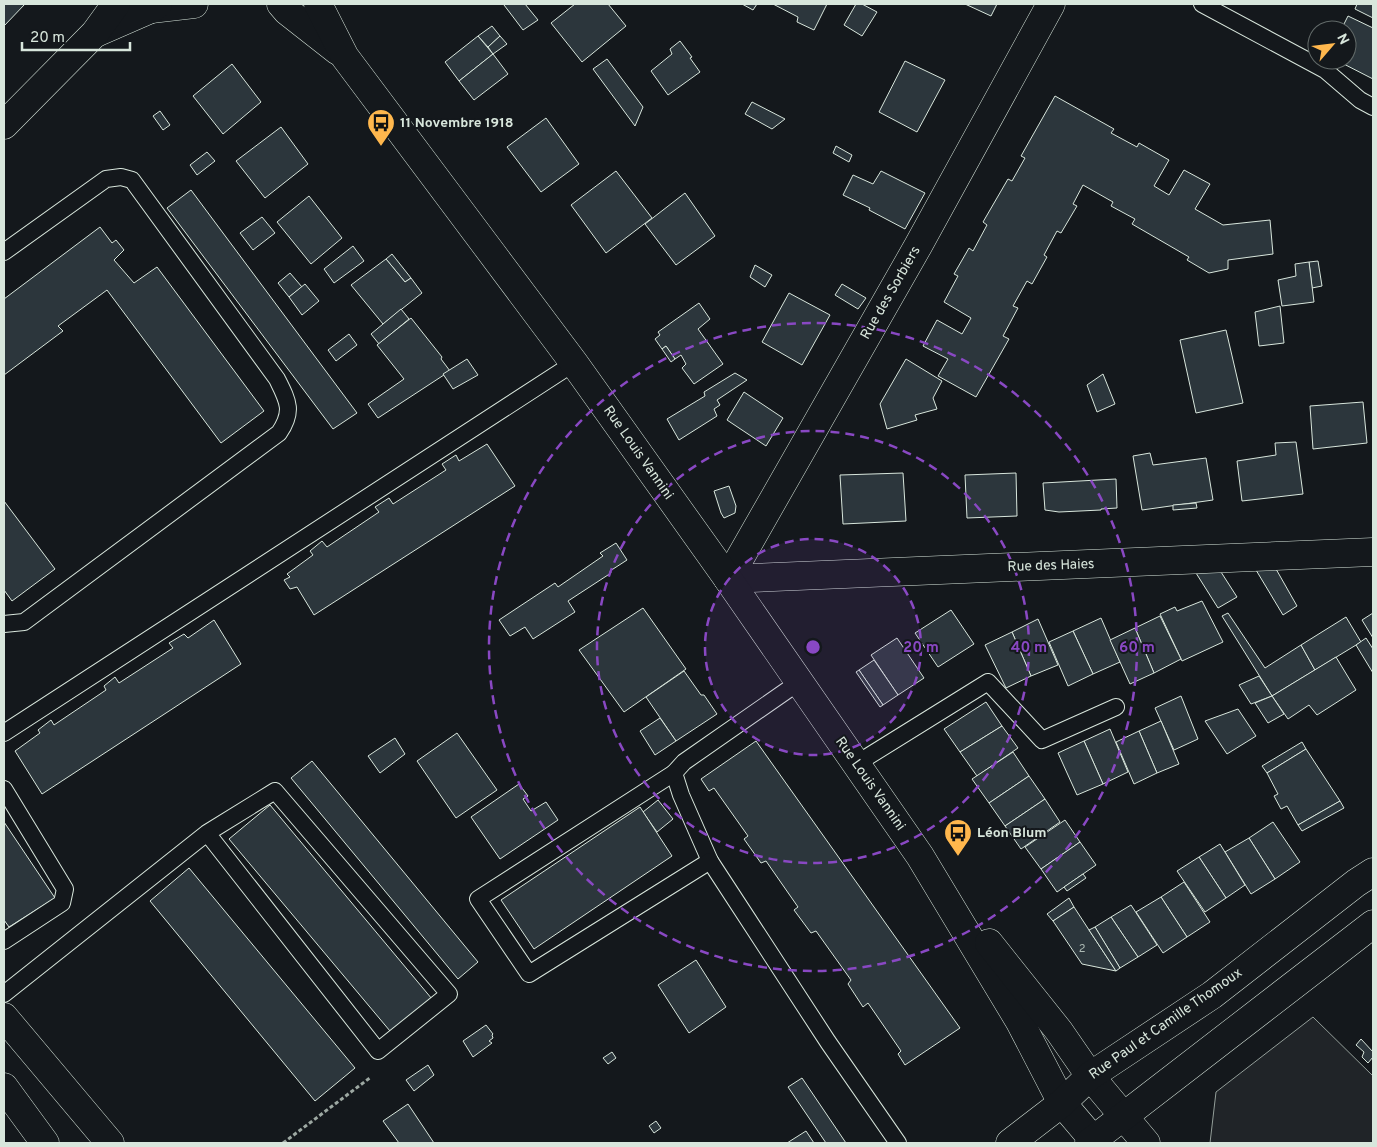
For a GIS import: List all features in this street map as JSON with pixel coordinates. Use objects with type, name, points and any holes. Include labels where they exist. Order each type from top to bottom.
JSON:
[{"type":"main road","points":[[4,125],[95,33],[130,7],[194,4]]},
{"type":"main road","name":"Rue Louis Vannini","points":[[318,4],[345,57],[574,363],[920,856],[1020,1022],[1062,1103],[1093,1142]]},
{"type":"main road","name":"Rue des Sorbiers","points":[[728,580],[918,246],[1051,4]]},
{"type":"main road","name":"Rue Louis Vannini","points":[[277,6],[345,57]]},
{"type":"main road","name":"Rue des Haies","points":[[728,580],[1373,552]]},
{"type":"main road","name":"Rue Louis Vannini","points":[[920,856],[1060,1031],[1090,1076],[1146,1143]]},
{"type":"main road","name":"Rue Paul et Camille Thomoux","points":[[1010,1143],[1062,1103],[1090,1076],[1212,995],[1356,883],[1373,872]]},
{"type":"main road","points":[[1093,1142],[1373,924]]},
{"type":"main road","points":[[4,1017],[110,1143]]},
{"type":"main road","points":[[4,1087],[45,1143]]},
{"type":"lane","points":[[1202,4],[1325,70],[1360,100],[1373,107]]},
{"type":"lane","points":[[4,252],[106,179],[121,177],[132,180],[277,378],[287,400],[288,420],[279,434],[24,622],[4,624]]},
{"type":"lane","points":[[4,733],[574,363]]},
{"type":"lane","points":[[710,861],[529,974],[478,899],[674,773],[684,762],[799,682]]},
{"type":"lane","points":[[856,764],[988,682],[1042,740],[1116,706]]},
{"type":"lane","points":[[674,773],[681,795],[710,861],[828,1042],[898,1143]]},
{"type":"lane","points":[[4,789],[65,889],[62,903],[4,942]]},
{"type":"lane","points":[[4,994],[207,833],[275,791],[449,994],[378,1051],[207,833]]},
{"type":"path","points":[[283,1143],[376,1073],[378,1051]]},
{"type":"shaded area","points":[[1313,1017],[1373,1076],[1373,1143],[1210,1143],[1216,1092]]},
{"type":"building","points":[[4,4],[25,4],[4,26]]},
{"type":"building","points":[[505,4],[525,4],[538,20],[523,30]]},
{"type":"building","points":[[575,4],[608,4],[626,26],[582,62],[551,23]]},
{"type":"building","points":[[742,4],[757,4],[753,10]]},
{"type":"building","points":[[773,4],[827,4],[814,30],[797,22],[798,17]]},
{"type":"building","points":[[856,4],[862,4],[877,12],[862,36],[844,25]]},
{"type":"building","points":[[965,4],[997,4],[991,16]]},
{"type":"building","points":[[1357,4],[1373,4],[1373,18],[1355,9]]},
{"type":"building","points":[[1348,16],[1356,20],[1346,20]]},
{"type":"building","points":[[1357,20],[1373,28],[1373,79],[1355,70],[1357,70]]},
{"type":"building","points":[[492,26],[500,36],[488,47],[478,36]]},
{"type":"building","points":[[478,36],[493,54],[459,81],[445,62]]},
{"type":"building","points":[[500,36],[507,44],[493,54],[488,47]]},
{"type":"building","points":[[680,41],[700,72],[668,95],[651,71],[672,54],[670,49]]},
{"type":"building","points":[[493,54],[508,74],[474,100],[459,81]]},
{"type":"building","points":[[607,59],[643,107],[635,126],[593,69]]},
{"type":"building","points":[[905,61],[945,80],[917,132],[879,112]]},
{"type":"building","points":[[232,64],[261,102],[223,134],[193,96]]},
{"type":"building","points":[[1055,96],[1114,129],[1111,133],[1137,147],[1139,143],[1169,160],[1154,186],[1169,195],[1184,170],[1210,184],[1195,209],[1223,225],[1270,220],[1273,254],[1228,260],[1228,269],[1209,273],[1187,260],[1189,257],[1132,224],[1135,219],[1111,206],[1113,202],[1083,185],[1073,204],[1077,206],[1061,233],[1057,231],[1044,255],[1047,257],[1032,284],[1027,281],[1013,306],[1018,308],[1003,336],[1009,339],[976,397],[938,376],[948,359],[923,346],[937,320],[962,334],[971,318],[944,302],[958,276],[954,274],[969,248],[973,251],[987,225],[983,222],[1008,179],[1012,181],[1025,158],[1021,156]]},
{"type":"building","points":[[752,102],[785,119],[772,129],[745,114]]},
{"type":"building","points":[[160,111],[170,125],[163,130],[153,116]]},
{"type":"building","points":[[546,118],[579,164],[541,192],[507,147]]},
{"type":"building","points":[[281,127],[308,164],[265,198],[236,161]]},
{"type":"building","points":[[836,146],[852,155],[849,162],[833,153]]},
{"type":"building","points":[[207,152],[215,161],[197,175],[190,165]]},
{"type":"building","points":[[616,171],[652,218],[606,253],[571,205]]},
{"type":"building","points":[[881,171],[925,193],[905,229],[869,210],[870,208],[843,195],[853,175],[873,184]]},
{"type":"building","points":[[191,190],[357,413],[333,429],[167,208]]},
{"type":"building","points":[[685,193],[715,236],[676,265],[645,224]]},
{"type":"building","points":[[309,196],[342,238],[311,264],[277,222]]},
{"type":"building","points":[[262,217],[275,233],[253,250],[240,233]]},
{"type":"building","points":[[100,227],[112,243],[116,240],[124,250],[114,260],[134,283],[157,267],[264,411],[221,443],[107,290],[58,326],[63,331],[4,375],[4,299]]},
{"type":"building","points":[[353,246],[364,261],[334,283],[324,269]]},
{"type":"building","points":[[392,254],[411,278],[405,282],[386,259]]},
{"type":"building","points":[[386,259],[405,282],[411,278],[422,293],[383,324],[351,285]]},
{"type":"building","points":[[1318,261],[1322,286],[1312,288],[1309,262]]},
{"type":"building","points":[[1309,262],[1314,302],[1282,306],[1278,280],[1296,276],[1295,264]]},
{"type":"building","points":[[755,265],[772,275],[765,287],[750,277]]},
{"type":"building","points":[[290,273],[302,287],[289,297],[278,283]]},
{"type":"building","points":[[305,284],[319,301],[302,315],[289,297]]},
{"type":"building","points":[[842,284],[866,298],[858,309],[835,295]]},
{"type":"building","points":[[789,293],[830,315],[802,365],[762,342]]},
{"type":"building","points":[[699,303],[710,319],[698,329],[723,364],[694,384],[682,368],[686,364],[681,355],[675,359],[666,346],[662,349],[655,339],[660,335],[658,332]]},
{"type":"building","points":[[1280,306],[1284,343],[1259,346],[1255,312]]},
{"type":"building","points":[[401,309],[409,319],[379,344],[371,334]]},
{"type":"building","points":[[411,318],[442,357],[441,359],[450,371],[378,418],[368,404],[404,379],[377,345]]},
{"type":"building","points":[[1226,330],[1243,403],[1196,413],[1180,340]]},
{"type":"building","points":[[349,334],[357,345],[336,361],[328,350]]},
{"type":"building","points":[[666,346],[675,359],[671,362],[662,349]]},
{"type":"building","points":[[467,359],[478,375],[453,389],[443,374]]},
{"type":"building","points":[[906,359],[942,381],[933,398],[937,409],[915,415],[917,420],[887,429],[880,404]]},
{"type":"building","points":[[735,373],[747,380],[717,400],[720,405],[714,409],[717,416],[679,440],[667,419],[705,396],[704,392]]},
{"type":"building","points":[[1103,374],[1115,404],[1097,412],[1087,385]]},
{"type":"building","points":[[744,392],[783,418],[766,446],[727,420]]},
{"type":"building","points":[[1363,402],[1367,443],[1313,449],[1310,406]]},
{"type":"building","points":[[1296,442],[1303,494],[1242,501],[1237,461],[1276,455],[1275,443]]},
{"type":"building","points":[[487,444],[515,486],[314,615],[297,587],[290,589],[284,580],[290,577],[287,574],[313,555],[310,551],[322,541],[327,547],[379,512],[375,507],[389,498],[393,504],[446,470],[442,464],[456,455],[459,461]]},
{"type":"building","points":[[1150,453],[1153,465],[1206,458],[1213,500],[1142,510],[1133,456]]},
{"type":"building","points":[[903,473],[906,521],[843,524],[840,475]]},
{"type":"building","points":[[1016,473],[1017,516],[967,518],[965,475]]},
{"type":"building","points":[[1116,479],[1117,508],[1059,512],[1045,510],[1043,483]]},
{"type":"building","points":[[729,486],[736,506],[735,513],[724,518],[714,491]]},
{"type":"building","points":[[4,501],[55,569],[12,601],[4,590]]},
{"type":"building","points":[[1196,503],[1197,508],[1173,510],[1173,505]]},
{"type":"building","points":[[616,543],[627,560],[610,571],[611,573],[568,601],[575,612],[533,639],[525,627],[510,636],[499,620],[555,583],[558,587],[603,556],[600,553]]},
{"type":"building","points":[[1276,569],[1297,606],[1283,615],[1256,570]]},
{"type":"building","points":[[1221,572],[1237,597],[1218,608],[1196,573]]},
{"type":"building","points":[[1202,601],[1223,642],[1182,661],[1160,614],[1175,607],[1177,611]]},
{"type":"building","points":[[643,608],[686,669],[624,712],[579,650]]},
{"type":"building","points":[[951,610],[974,644],[938,667],[915,633]]},
{"type":"building","points":[[1228,613],[1265,668],[1301,645],[1315,670],[1272,696],[1222,616]]},
{"type":"building","points":[[1373,613],[1373,638],[1362,620]]},
{"type":"building","points":[[1160,616],[1181,659],[1154,673],[1135,628]]},
{"type":"building","points":[[1346,617],[1361,642],[1315,670],[1301,645]]},
{"type":"building","points":[[1101,618],[1120,662],[1093,674],[1073,631]]},
{"type":"building","points":[[1038,619],[1058,665],[1031,676],[1012,632]]},
{"type":"building","points":[[214,620],[241,664],[42,794],[15,751],[40,733],[38,730],[51,720],[54,725],[106,690],[104,686],[115,677],[119,683],[173,648],[169,643],[184,634],[188,638]]},
{"type":"building","points":[[1135,628],[1154,673],[1130,684],[1110,640]]},
{"type":"building","points":[[1073,631],[1093,674],[1068,686],[1049,642]]},
{"type":"building","points":[[1012,632],[1031,676],[1006,688],[985,645]]},
{"type":"building","points":[[897,638],[924,678],[898,695],[871,655]]},
{"type":"building","points":[[1366,638],[1373,649],[1373,673],[1356,645]]},
{"type":"building","points":[[1336,657],[1356,690],[1317,715],[1309,705],[1288,719],[1272,696]]},
{"type":"building","points":[[874,660],[898,695],[883,705],[859,670]]},
{"type":"building","points":[[859,670],[883,705],[880,707],[856,672]]},
{"type":"building","points":[[684,671],[717,714],[676,741],[646,697]]},
{"type":"building","points":[[1259,676],[1272,696],[1251,704],[1239,685]]},
{"type":"building","points":[[1181,696],[1198,739],[1174,750],[1155,708]]},
{"type":"building","points":[[1272,696],[1284,714],[1268,723],[1255,703]]},
{"type":"building","points":[[986,702],[1002,726],[960,752],[944,729]]},
{"type":"building","points":[[1238,709],[1256,736],[1227,754],[1205,721]]},
{"type":"building","points":[[660,718],[676,741],[655,755],[640,731]]},
{"type":"building","points":[[1161,721],[1179,764],[1157,773],[1139,731]]},
{"type":"building","points":[[1002,726],[1018,748],[977,776],[960,752]]},
{"type":"building","points":[[1110,729],[1128,772],[1103,784],[1084,741]]},
{"type":"building","points":[[1139,731],[1157,773],[1134,784],[1116,742]]},
{"type":"building","points":[[457,733],[497,790],[456,818],[417,761]]},
{"type":"building","points":[[395,738],[405,754],[380,773],[368,756]]},
{"type":"building","points":[[756,741],[960,1028],[905,1065],[898,1054],[901,1051],[868,1003],[863,1007],[848,984],[851,980],[816,931],[811,933],[794,910],[798,907],[766,861],[761,863],[744,839],[748,836],[714,788],[709,791],[701,779]]},
{"type":"building","points":[[1084,741],[1103,784],[1077,795],[1058,753]]},
{"type":"building","points":[[1302,742],[1306,749],[1267,773],[1262,766]]},
{"type":"building","points":[[1306,749],[1340,801],[1298,825],[1287,806],[1281,809],[1274,796],[1278,794],[1267,773]]},
{"type":"building","points":[[1013,752],[1029,776],[989,803],[972,779]]},
{"type":"building","points":[[312,761],[478,962],[458,979],[291,778]]},
{"type":"building","points":[[1029,776],[1045,799],[1005,826],[989,803]]},
{"type":"building","points":[[519,784],[528,796],[523,799],[531,811],[546,802],[558,820],[500,859],[471,817]]},
{"type":"building","points":[[1045,799],[1060,822],[1021,849],[1005,826]]},
{"type":"building","points":[[658,800],[673,819],[657,832],[643,812]]},
{"type":"building","points":[[1340,801],[1344,808],[1302,831],[1298,825]]},
{"type":"building","points":[[270,805],[432,999],[390,1031],[229,839]]},
{"type":"building","points":[[640,807],[672,856],[534,949],[501,900]]},
{"type":"building","points":[[1065,820],[1080,842],[1041,869],[1025,847]]},
{"type":"building","points":[[4,822],[55,898],[9,927],[4,920]]},
{"type":"building","points":[[1273,822],[1300,862],[1275,879],[1249,838]]},
{"type":"building","points":[[1249,838],[1275,879],[1251,894],[1225,852]]},
{"type":"building","points":[[1080,842],[1096,865],[1057,892],[1041,869]]},
{"type":"building","points":[[1220,844],[1245,885],[1226,898],[1199,857]]},
{"type":"building","points":[[1199,857],[1226,898],[1205,912],[1177,871]]},
{"type":"building","points":[[189,868],[355,1068],[315,1101],[150,901]]},
{"type":"building","points":[[1083,874],[1086,878],[1067,891],[1064,887]]},
{"type":"building","points":[[1184,882],[1210,922],[1187,937],[1161,897]]},
{"type":"building","points":[[1161,897],[1187,937],[1163,953],[1136,912]]},
{"type":"building","points":[[1069,898],[1074,907],[1053,921],[1047,914]]},
{"type":"building","points":[[1131,905],[1157,945],[1138,957],[1111,917]]},
{"type":"building","points":[[1074,907],[1116,971],[1082,964],[1053,921]]},
{"type":"building","points":[[1111,917],[1138,957],[1120,968],[1095,927]]},
{"type":"building","points":[[1095,927],[1120,968],[1116,971],[1089,930]]},
{"type":"building","points":[[696,960],[726,1007],[689,1033],[658,985]]},
{"type":"building","points":[[486,1025],[493,1034],[493,1038],[489,1041],[492,1043],[473,1057],[463,1041]]},
{"type":"building","points":[[1361,1039],[1373,1052],[1373,1057],[1368,1063],[1362,1057],[1364,1052],[1356,1045]]},
{"type":"building","points":[[612,1052],[616,1058],[608,1064],[603,1058]]},
{"type":"building","points":[[428,1065],[434,1075],[414,1091],[406,1080]]},
{"type":"building","points":[[802,1078],[846,1143],[826,1143],[788,1087]]},
{"type":"building","points":[[408,1104],[434,1143],[399,1143],[383,1121]]},
{"type":"building","points":[[656,1121],[661,1128],[654,1133],[649,1126]]},
{"type":"building","points":[[806,1131],[814,1143],[787,1143]]},
{"type":"place","name":"11 Novembre 1918","points":[[381,147]]},
{"type":"place","name":"Léon Blum","points":[[958,857]]}]
